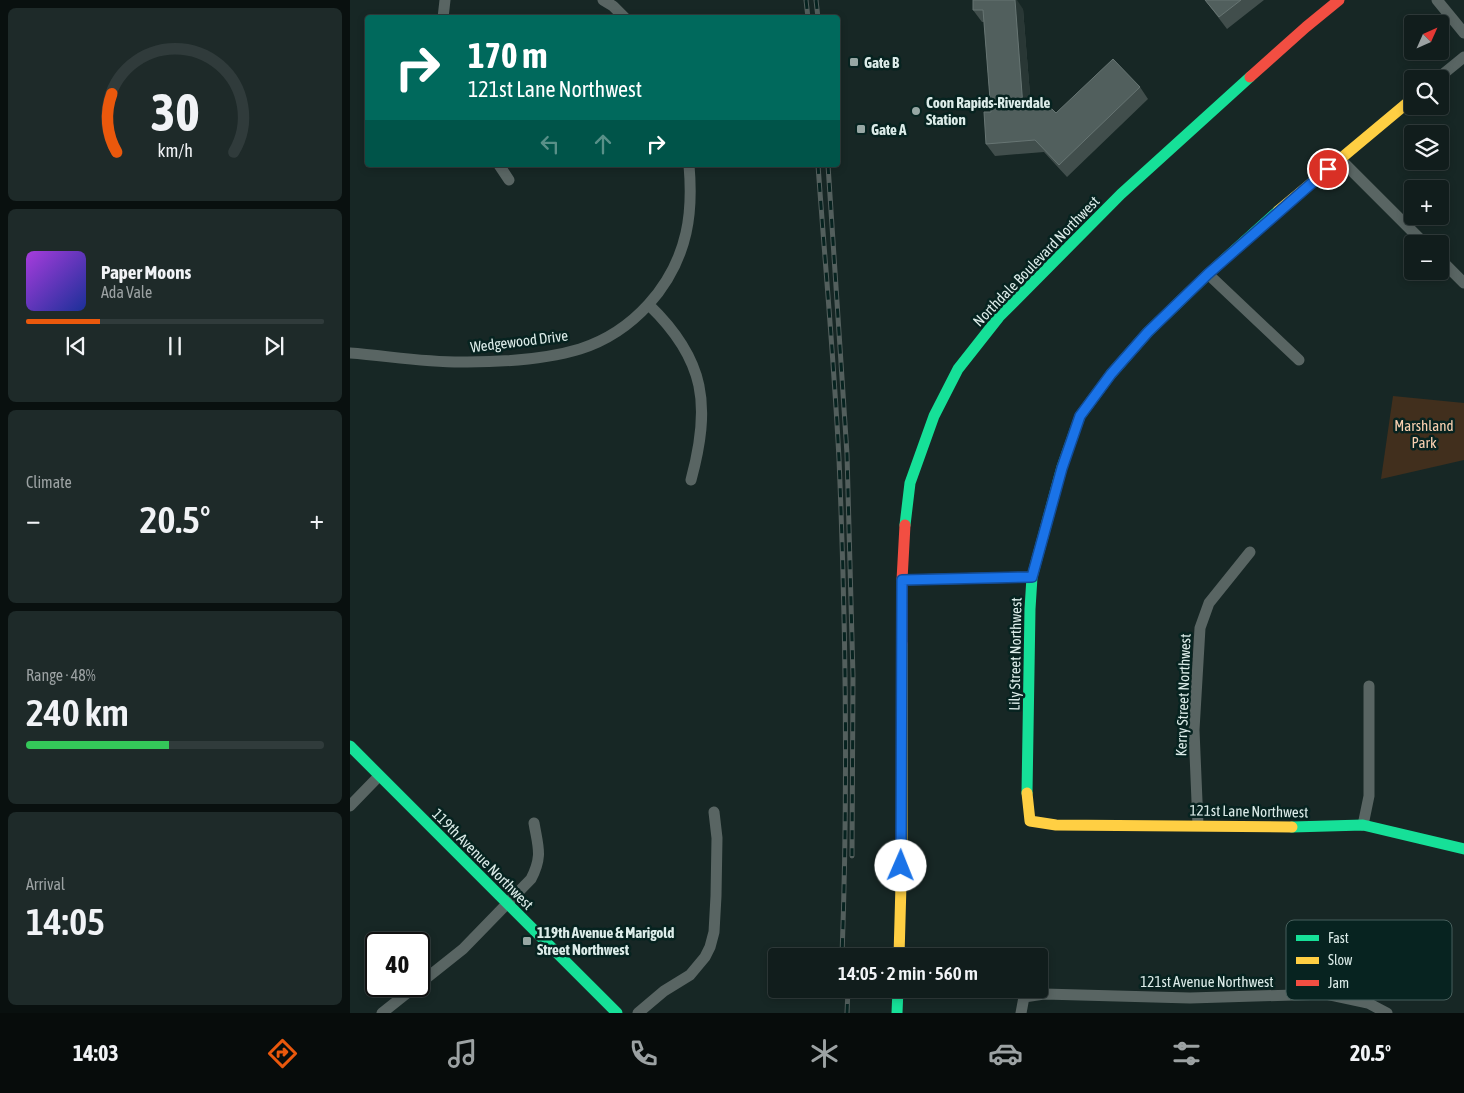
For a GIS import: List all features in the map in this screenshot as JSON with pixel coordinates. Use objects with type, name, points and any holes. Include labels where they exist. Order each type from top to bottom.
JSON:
[{"type":"street","points":[[443,15],[445,0]]},
{"type":"street","name":"Northdale Boulevard Northwest","points":[[899,948],[902,848],[903,540],[910,483],[934,416],[958,369],[999,317],[1121,194],[1306,27],[1339,0]]},
{"type":"street","points":[[1437,0],[1464,33]]},
{"type":"street","points":[[611,2],[622,15]]},
{"type":"street","points":[[1448,70],[1464,57]]},
{"type":"street","name":"Lily Street Northwest","points":[[1030,821],[1027,798],[1032,577],[1062,468],[1080,416],[1111,374],[1148,332],[1208,274],[1340,158],[1404,106]]},
{"type":"street","points":[[1340,158],[1416,235]]},
{"type":"street","points":[[500,167],[509,180]]},
{"type":"street","name":"Wedgewood Drive","points":[[350,353],[434,361],[496,361],[561,353],[598,341],[634,318],[649,305],[670,274],[681,251],[686,233],[689,211],[689,167]]},
{"type":"street","points":[[1449,268],[1464,283]]},
{"type":"street","points":[[1208,274],[1299,360]]},
{"type":"street","points":[[649,305],[668,324],[684,346],[700,384],[702,421],[698,455],[691,480]]},
{"type":"street","name":"Kerry Street Northwest","points":[[1198,825],[1194,730],[1200,628],[1209,603],[1250,552]]},
{"type":"street","points":[[902,580],[1032,577]]},
{"type":"street","points":[[1363,825],[1369,796],[1369,686]]},
{"type":"street","name":"119th Avenue Northwest","points":[[350,746],[616,1013]]},
{"type":"street","points":[[350,806],[379,776]]},
{"type":"street","points":[[638,1013],[664,991],[690,975],[705,957],[710,947],[714,932],[716,896],[717,838],[714,812]]},
{"type":"street","name":"121st Lane Northwest","points":[[1030,821],[1056,825],[1305,827],[1363,825],[1464,849]]},
{"type":"street","points":[[430,975],[463,950],[531,879],[538,866],[539,855],[534,823]]},
{"type":"street","name":"121st Avenue Northwest","points":[[1021,1013],[1024,997],[1044,994],[1190,998],[1286,995]]},
{"type":"street","points":[[382,1013],[402,997]]},
{"type":"street","points":[[897,1013],[898,998]]},
{"type":"street","name":"121st Avenue Northwest","points":[[1354,1000],[1368,1003],[1387,1013]]},
{"type":"green space","name":"Marshland Park","points":[[1393,396],[1464,403],[1464,460],[1381,479]]},
{"type":"building","points":[[973,0],[1015,0],[1023,107],[1031,107],[1041,98],[1056,113],[1113,59],[1140,87],[1059,165],[1035,140],[986,144],[984,112],[991,112],[983,10],[973,10]]},
{"type":"building","points":[[1205,0],[1241,0],[1219,17]]},
{"type":"railway","points":[[806,0],[808,15]]},
{"type":"railway","points":[[816,0],[818,15]]},
{"type":"railway","points":[[818,167],[835,386],[845,646],[846,770],[842,948]]},
{"type":"railway","points":[[828,167],[847,454],[853,676],[852,856]]},
{"type":"railway","points":[[847,1013],[848,998]]},
{"type":"traffic: fast","points":[[905,525],[910,483],[934,416],[958,369],[999,317],[1121,194],[1250,77]]},
{"type":"traffic: fast","points":[[1027,793],[1032,577],[1062,467],[1080,416],[1111,374],[1148,332],[1208,274],[1278,211]]},
{"type":"traffic: fast","points":[[350,746],[617,1013]]},
{"type":"traffic: fast","points":[[1292,827],[1363,825],[1464,849]]},
{"type":"traffic: fast","points":[[897,1013],[898,998]]},
{"type":"traffic: slow","points":[[1278,211],[1404,106]]},
{"type":"traffic: slow","points":[[899,948],[902,848],[902,644]]},
{"type":"traffic: slow","points":[[1027,793],[1030,821],[1056,825],[1292,827]]},
{"type":"traffic: jam","points":[[1250,77],[1339,0]]},
{"type":"traffic: jam","points":[[902,644],[902,580],[905,525]]},
{"type":"place","name":"Gate B","points":[[854,62]]},
{"type":"place","name":"Coon Rapids-Riverdale Station","points":[[916,111]]},
{"type":"place","name":"Gate A","points":[[861,129]]},
{"type":"place","name":"119th Avenue & Marigold Street Northwest","points":[[527,941]]},
{"type":"route","points":[[901,866],[902,580],[1032,577],[1062,468],[1080,416],[1111,374],[1148,332],[1208,274],[1328,169]]}]
